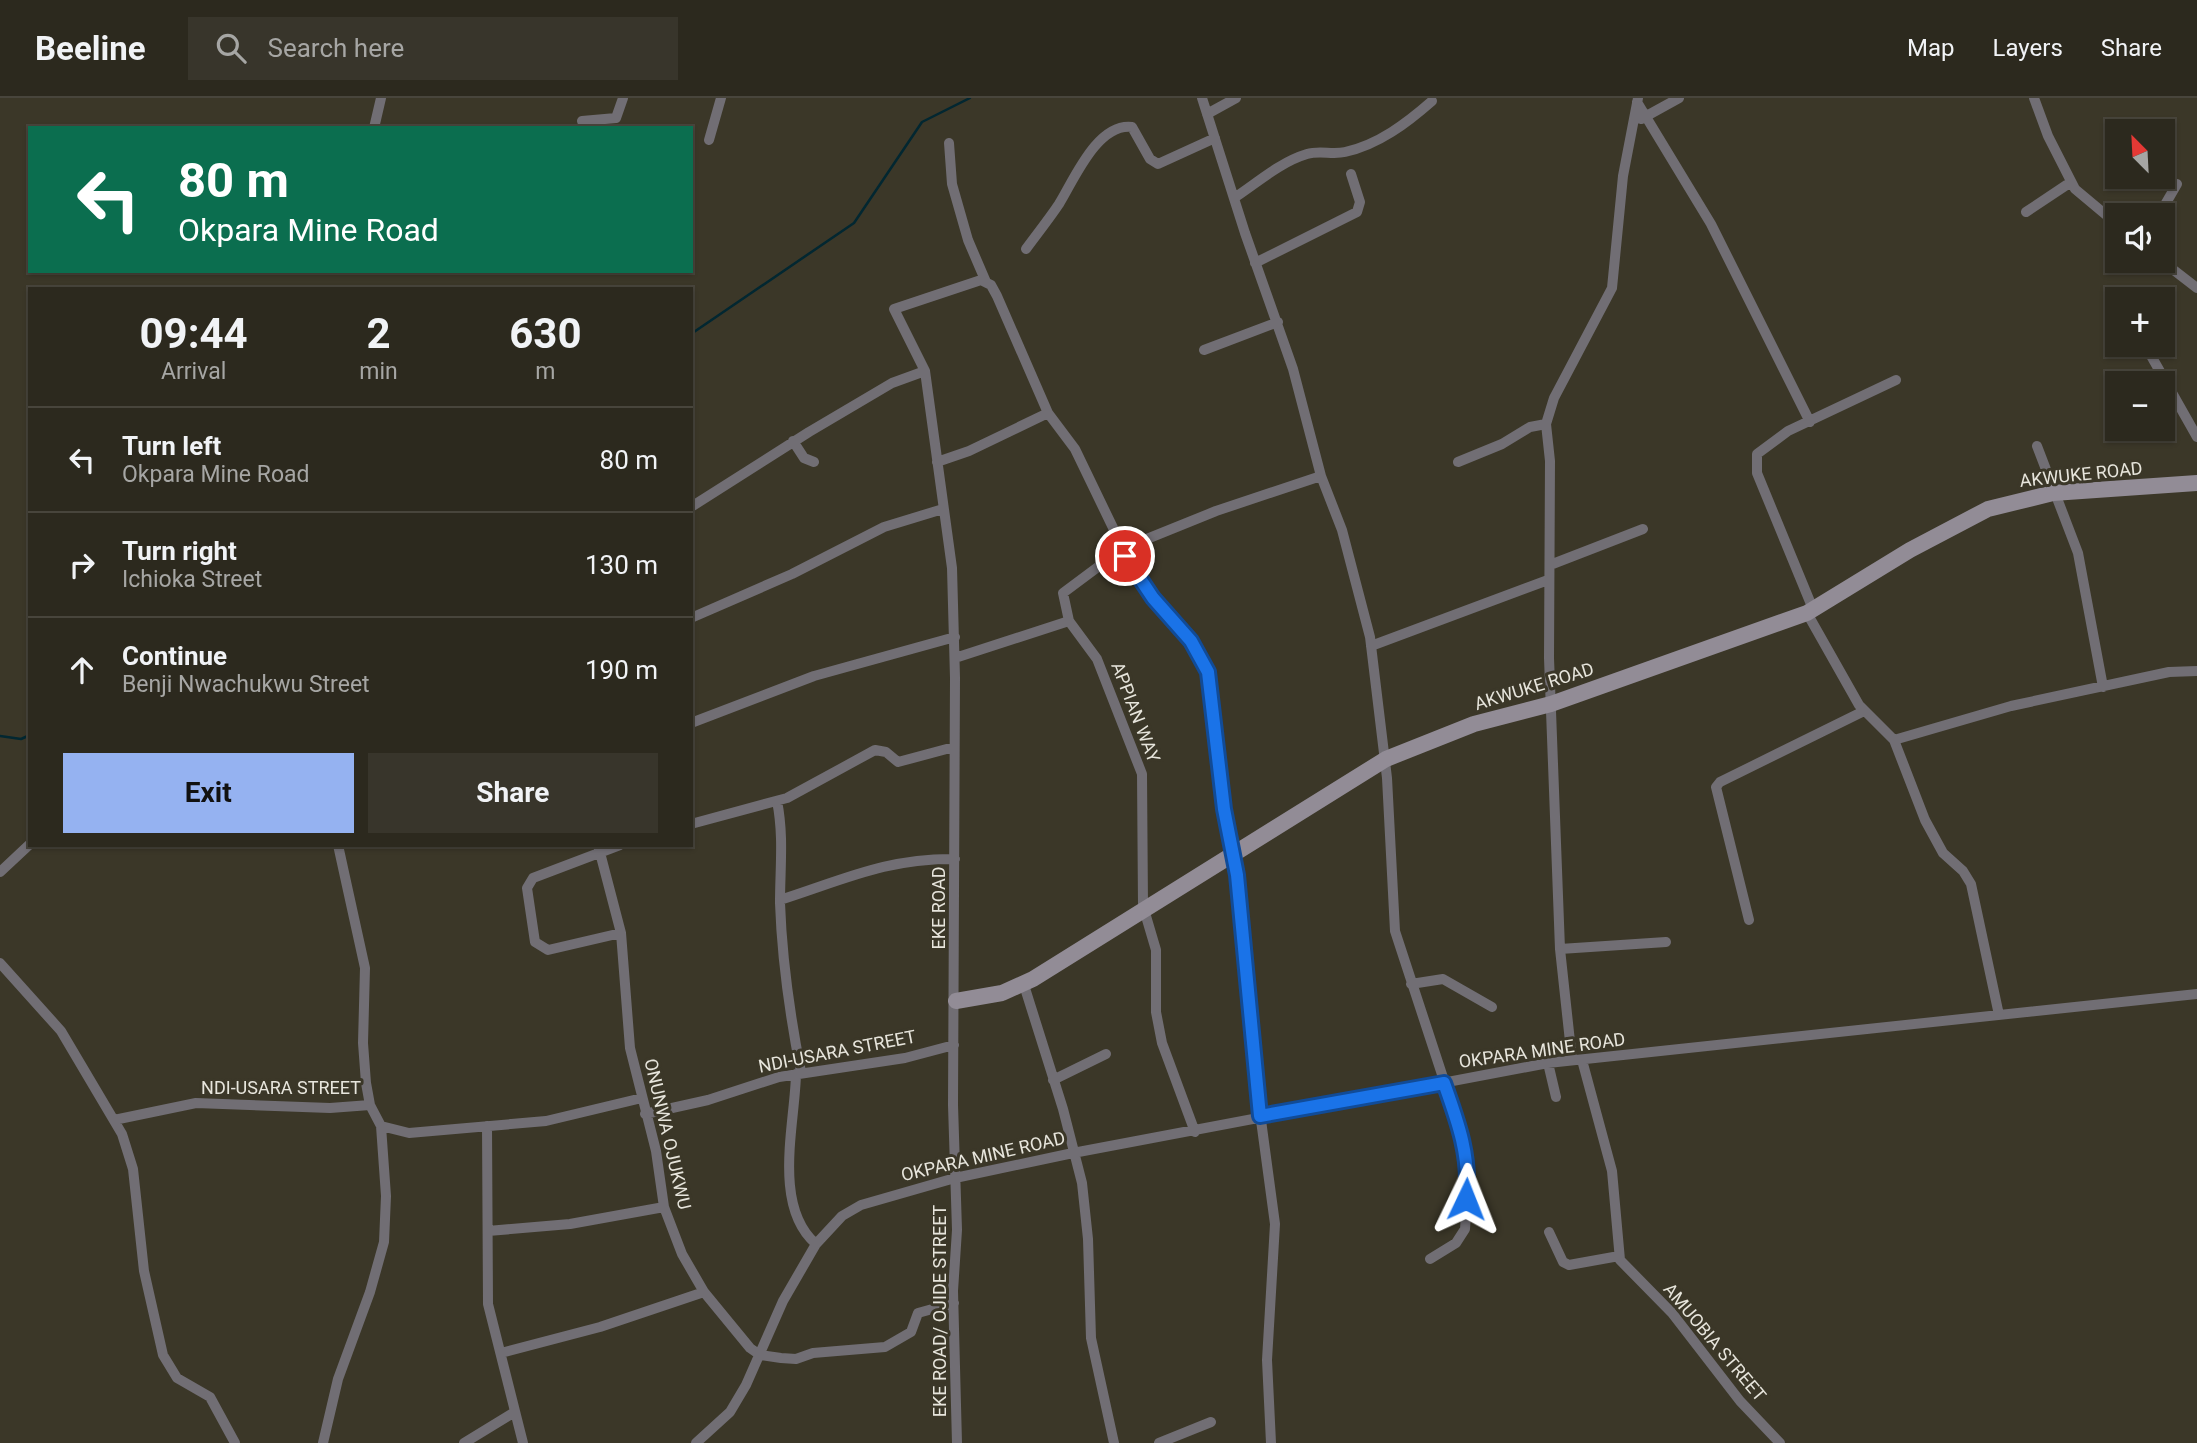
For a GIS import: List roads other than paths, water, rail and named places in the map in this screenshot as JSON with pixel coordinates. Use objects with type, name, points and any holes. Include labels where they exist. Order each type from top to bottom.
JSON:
[{"type":"main road","name":"AKWUKE ROAD","points":[[956,1001],[1002,993],[1024,985],[1233,852],[1386,759],[1484,720],[1551,704],[1810,611],[1980,512],[2008,502],[2053,493],[2197,483]]},
{"type":"street","points":[[374,126],[381,98]]},
{"type":"street","points":[[582,121],[616,118],[623,98]]},
{"type":"street","points":[[709,140],[721,98]]},
{"type":"street","points":[[1202,98],[1255,263],[1278,322],[1321,476],[1342,530],[1371,646],[1386,759],[1395,931],[1464,1144],[1469,1169],[1465,1228],[1456,1243],[1430,1259]]},
{"type":"street","points":[[1207,114],[1236,98]]},
{"type":"street","points":[[1634,120],[1648,116],[1678,98]]},
{"type":"street","points":[[2034,98],[2048,136],[2071,182],[2105,213]]},
{"type":"street","points":[[1638,100],[1673,158],[1777,352],[1810,422]]},
{"type":"street","points":[[1549,1232],[1563,1262],[1569,1265],[1619,1255],[1612,1171],[1577,1060],[1560,949],[1548,580],[1550,461],[1546,424],[1554,398],[1612,288],[1623,176],[1638,100]]},
{"type":"street","points":[[1234,198],[1296,158],[1319,152],[1342,153],[1378,139],[1399,128],[1432,102]]},
{"type":"street","points":[[1026,249],[1060,202],[1078,167],[1098,143],[1112,134],[1132,127],[1150,159],[1158,164],[1215,138]]},
{"type":"street","points":[[949,144],[952,184],[968,240],[986,282],[997,296],[1048,413],[1075,449],[1122,550],[1145,588],[1191,641],[1205,663],[1211,685],[1224,809],[1233,852],[1260,1116],[1275,1224],[1267,1360],[1271,1443]]},
{"type":"street","points":[[1255,263],[1357,212],[1360,202],[1351,174]]},
{"type":"street","points":[[2026,212],[2071,182]]},
{"type":"street","points":[[2166,203],[2177,184]]},
{"type":"street","points":[[2175,272],[2197,288]]},
{"type":"street","name":"EKE ROAD","points":[[955,1178],[955,637],[951,568],[925,371],[894,309],[973,282],[986,282]]},
{"type":"street","points":[[1204,350],[1278,322]]},
{"type":"street","points":[[2152,357],[2197,437]]},
{"type":"street","points":[[693,506],[793,441],[892,383],[925,371]]},
{"type":"street","points":[[1896,380],[1765,445],[1756,454],[1755,462],[1810,611],[1864,711],[1894,740],[1926,820],[1943,853],[1963,871],[1971,884],[1999,1015]]},
{"type":"street","points":[[937,462],[969,451],[1048,413]]},
{"type":"street","points":[[1458,462],[1502,444],[1530,427],[1546,424]]},
{"type":"street","points":[[793,441],[804,458],[814,462]]},
{"type":"street","points":[[2037,446],[2078,553],[2103,687]]},
{"type":"street","points":[[955,658],[1069,621],[1063,597],[1066,588],[1122,550],[1203,516],[1321,476]]},
{"type":"street","points":[[693,617],[780,580],[884,527],[943,509]]},
{"type":"street","points":[[1550,565],[1643,529]]},
{"type":"street","points":[[1371,646],[1548,580]]},
{"type":"street","name":"APPIAN WAY","points":[[1069,621],[1097,659],[1141,771],[1144,909],[1156,950],[1154,997],[1160,1034],[1195,1132]]},
{"type":"street","points":[[693,722],[814,676],[955,637]]},
{"type":"street","points":[[1894,740],[1980,713],[2169,671],[2197,671]]},
{"type":"street","points":[[1749,920],[1716,787],[1864,711]]},
{"type":"street","points":[[693,823],[777,802],[870,751],[886,752],[898,762],[954,747]]},
{"type":"street","points":[[777,802],[783,850],[780,900],[784,968],[799,1073],[793,1122],[788,1137],[792,1193],[802,1230],[816,1244]]},
{"type":"street","points":[[0,872],[28,846]]},
{"type":"street","points":[[338,847],[365,968],[363,1043],[370,1105]]},
{"type":"street","points":[[599,850],[533,878],[528,884],[535,942],[548,950],[621,933]]},
{"type":"street","name":"ONUNWA OJUKWU","points":[[599,850],[621,933],[628,1033],[645,1114],[656,1151],[664,1206],[682,1254],[704,1293],[744,1342],[760,1355]]},
{"type":"street","points":[[780,900],[846,876],[905,860],[955,859]]},
{"type":"street","points":[[1560,949],[1666,942]]},
{"type":"street","points":[[0,963],[61,1031],[128,1146],[134,1169],[144,1271],[163,1355],[173,1374],[209,1397],[235,1443]]},
{"type":"street","points":[[1411,984],[1443,979],[1492,1007]]},
{"type":"street","points":[[1024,985],[1082,1183],[1088,1239],[1091,1338],[1114,1443]]},
{"type":"street","name":"OKPARA MINE ROAD","points":[[696,1443],[730,1412],[760,1355],[783,1301],[816,1244],[835,1222],[855,1207],[955,1178],[1073,1153],[1548,1063],[2197,994]]},
{"type":"street","name":"NDI-USARA STREET","points":[[645,1114],[708,1100],[799,1073],[892,1060],[954,1045]]},
{"type":"street","points":[[1053,1080],[1106,1054]]},
{"type":"street","points":[[1548,1063],[1556,1097]]},
{"type":"street","points":[[323,1443],[338,1379],[384,1242],[386,1196],[381,1126],[409,1133],[546,1121],[642,1098]]},
{"type":"street","name":"NDI-USARA STREET","points":[[114,1120],[196,1103],[330,1108],[370,1105],[381,1126]]},
{"type":"street","points":[[487,1126],[488,1304],[513,1413],[523,1443]]},
{"type":"street","name":"EKE ROAD/ OJIDE STREET","points":[[955,1178],[957,1443]]},
{"type":"street","points":[[488,1231],[570,1224],[664,1206]]},
{"type":"street","name":"AMUOBIA STREET","points":[[1619,1255],[1623,1266],[1688,1332],[1740,1401],[1780,1443]]},
{"type":"street","points":[[501,1353],[600,1327],[704,1293]]},
{"type":"street","points":[[760,1355],[796,1359],[813,1353],[862,1352],[885,1347],[911,1332],[918,1312],[954,1303]]},
{"type":"street","points":[[464,1443],[513,1413]]},
{"type":"street","points":[[1158,1443],[1211,1422]]},
{"type":"waterway","points":[[693,333],[854,223],[922,122],[970,98]]},
{"type":"waterway","points":[[0,736],[21,739],[28,736]]}]
